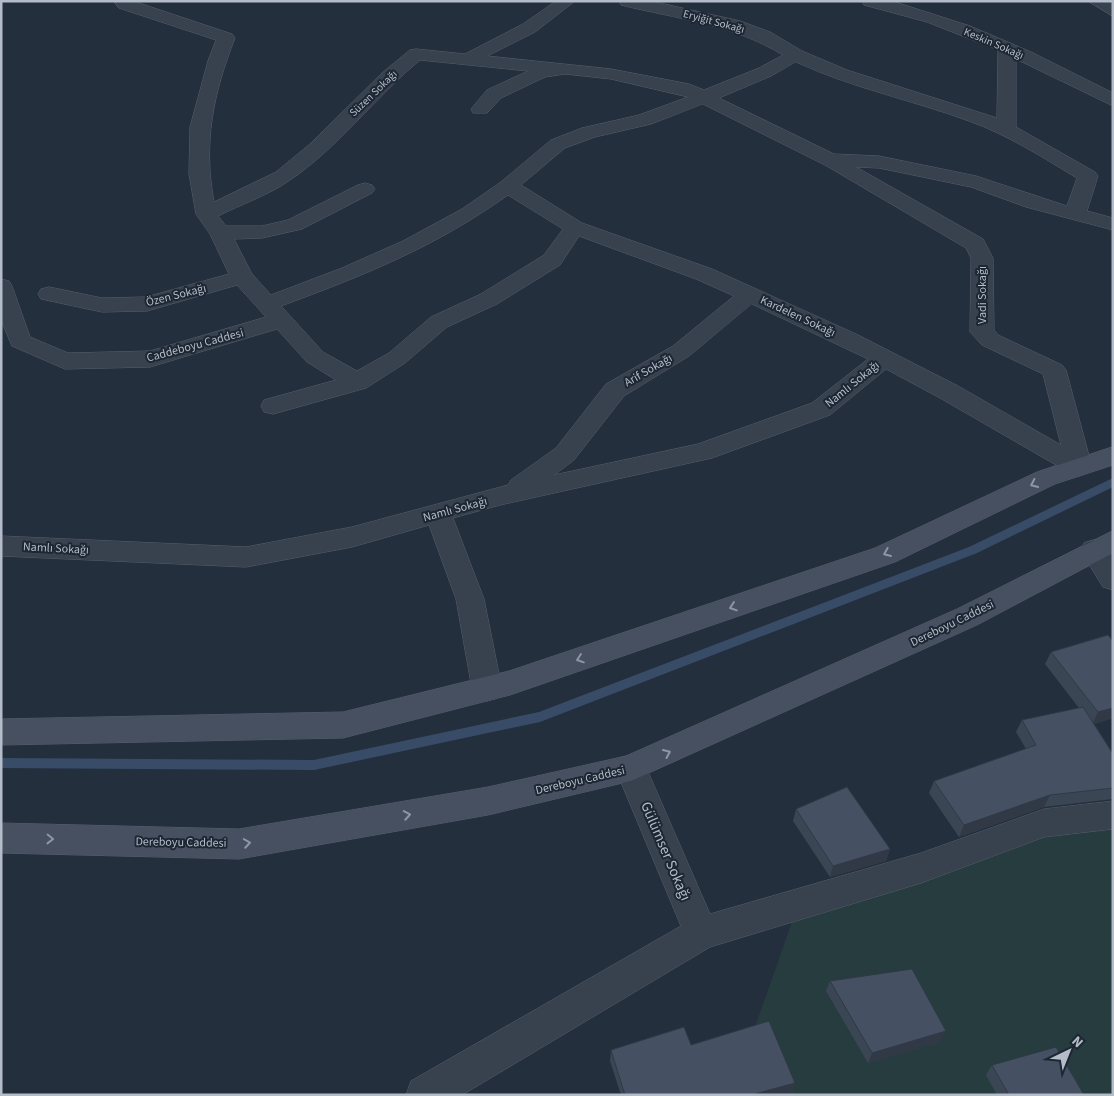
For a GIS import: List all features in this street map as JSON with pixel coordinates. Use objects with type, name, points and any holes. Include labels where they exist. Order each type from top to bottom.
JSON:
[{"type":"main road","points":[[1,732],[343,725],[510,683],[885,555],[1046,478],[1113,456]]},
{"type":"main road","name":"Dereboyu Caddesi","points":[[1,838],[239,844],[488,801],[631,768],[966,618],[1103,546]]},
{"type":"street","points":[[122,1],[133,7],[226,38],[217,61],[200,127],[199,174],[206,214],[220,233],[242,277],[316,357],[357,382]]},
{"type":"street","points":[[468,59],[529,28],[567,1]]},
{"type":"street","name":"Eryiğit Sokağı","points":[[627,1],[734,25],[764,36],[796,55],[828,70],[886,90],[948,107],[1006,129],[1088,176],[1075,214]]},
{"type":"street","name":"Keskin Sokağı","points":[[870,1],[934,18],[1007,48],[1113,100]]},
{"type":"street","points":[[1096,1],[1113,11]]},
{"type":"street","points":[[1006,129],[1007,48]]},
{"type":"street","name":"Süzen Sokağı","points":[[206,214],[283,176],[318,148],[388,77],[416,54],[565,69]]},
{"type":"street","name":"Caddeboyu Caddesi","points":[[1,286],[20,341],[65,361],[150,359],[234,336],[274,312],[350,273],[410,246],[469,213],[508,186],[558,144],[589,132],[644,120],[687,104],[765,72],[796,55]]},
{"type":"street","points":[[480,109],[494,94],[512,85],[541,72],[565,69]]},
{"type":"street","name":"Vadi Sokağı","points":[[565,69],[612,74],[689,90],[830,160],[975,244],[982,258],[982,332],[990,340],[1054,370],[1078,467]]},
{"type":"street","points":[[830,160],[879,162],[976,182],[1034,204],[1113,224]]},
{"type":"street","points":[[903,202],[928,194],[956,178]]},
{"type":"street","name":"Kardelen Sokağı","points":[[508,186],[575,227],[704,274],[850,340],[949,392],[1078,467]]},
{"type":"street","points":[[220,233],[262,232],[295,225],[365,189]]},
{"type":"street","points":[[273,406],[357,382],[397,358],[439,322],[489,299],[552,260],[575,227]]},
{"type":"street","name":"Özen Sokağı","points":[[49,294],[102,305],[147,304],[242,277]]},
{"type":"street","name":"Arif Sokağı","points":[[511,494],[565,454],[615,390],[680,351],[750,294]]},
{"type":"street","name":"Namlı Sokağı","points":[[1,546],[246,557],[352,537],[511,494],[703,452],[821,409],[883,359]]},
{"type":"street","points":[[438,513],[470,599],[487,689]]},
{"type":"street","points":[[1103,546],[1113,580]]},
{"type":"street","name":"Gülümser Sokağı","points":[[631,768],[701,933]]},
{"type":"street","points":[[425,1095],[701,933],[921,868],[1044,823],[1113,815]]},
{"type":"green space","points":[[1113,812],[1113,1095],[731,1095],[794,916]]},
{"type":"building","points":[[1108,635],[1113,641],[1113,708],[1098,712],[1051,652]]},
{"type":"building","points":[[1083,707],[1113,754],[1113,788],[1050,795],[964,825],[934,781],[1036,745],[1022,720]]},
{"type":"building","points":[[847,787],[890,849],[833,866],[796,809]]},
{"type":"building","points":[[912,969],[946,1031],[872,1053],[830,981]]},
{"type":"building","points":[[769,1021],[795,1083],[751,1095],[625,1095],[611,1050],[684,1027],[691,1045]]},
{"type":"building","points":[[1056,1047],[1084,1095],[1009,1095],[992,1065]]},
{"type":"waterway","points":[[1,763],[314,765],[540,717],[973,550],[1113,482]]}]
